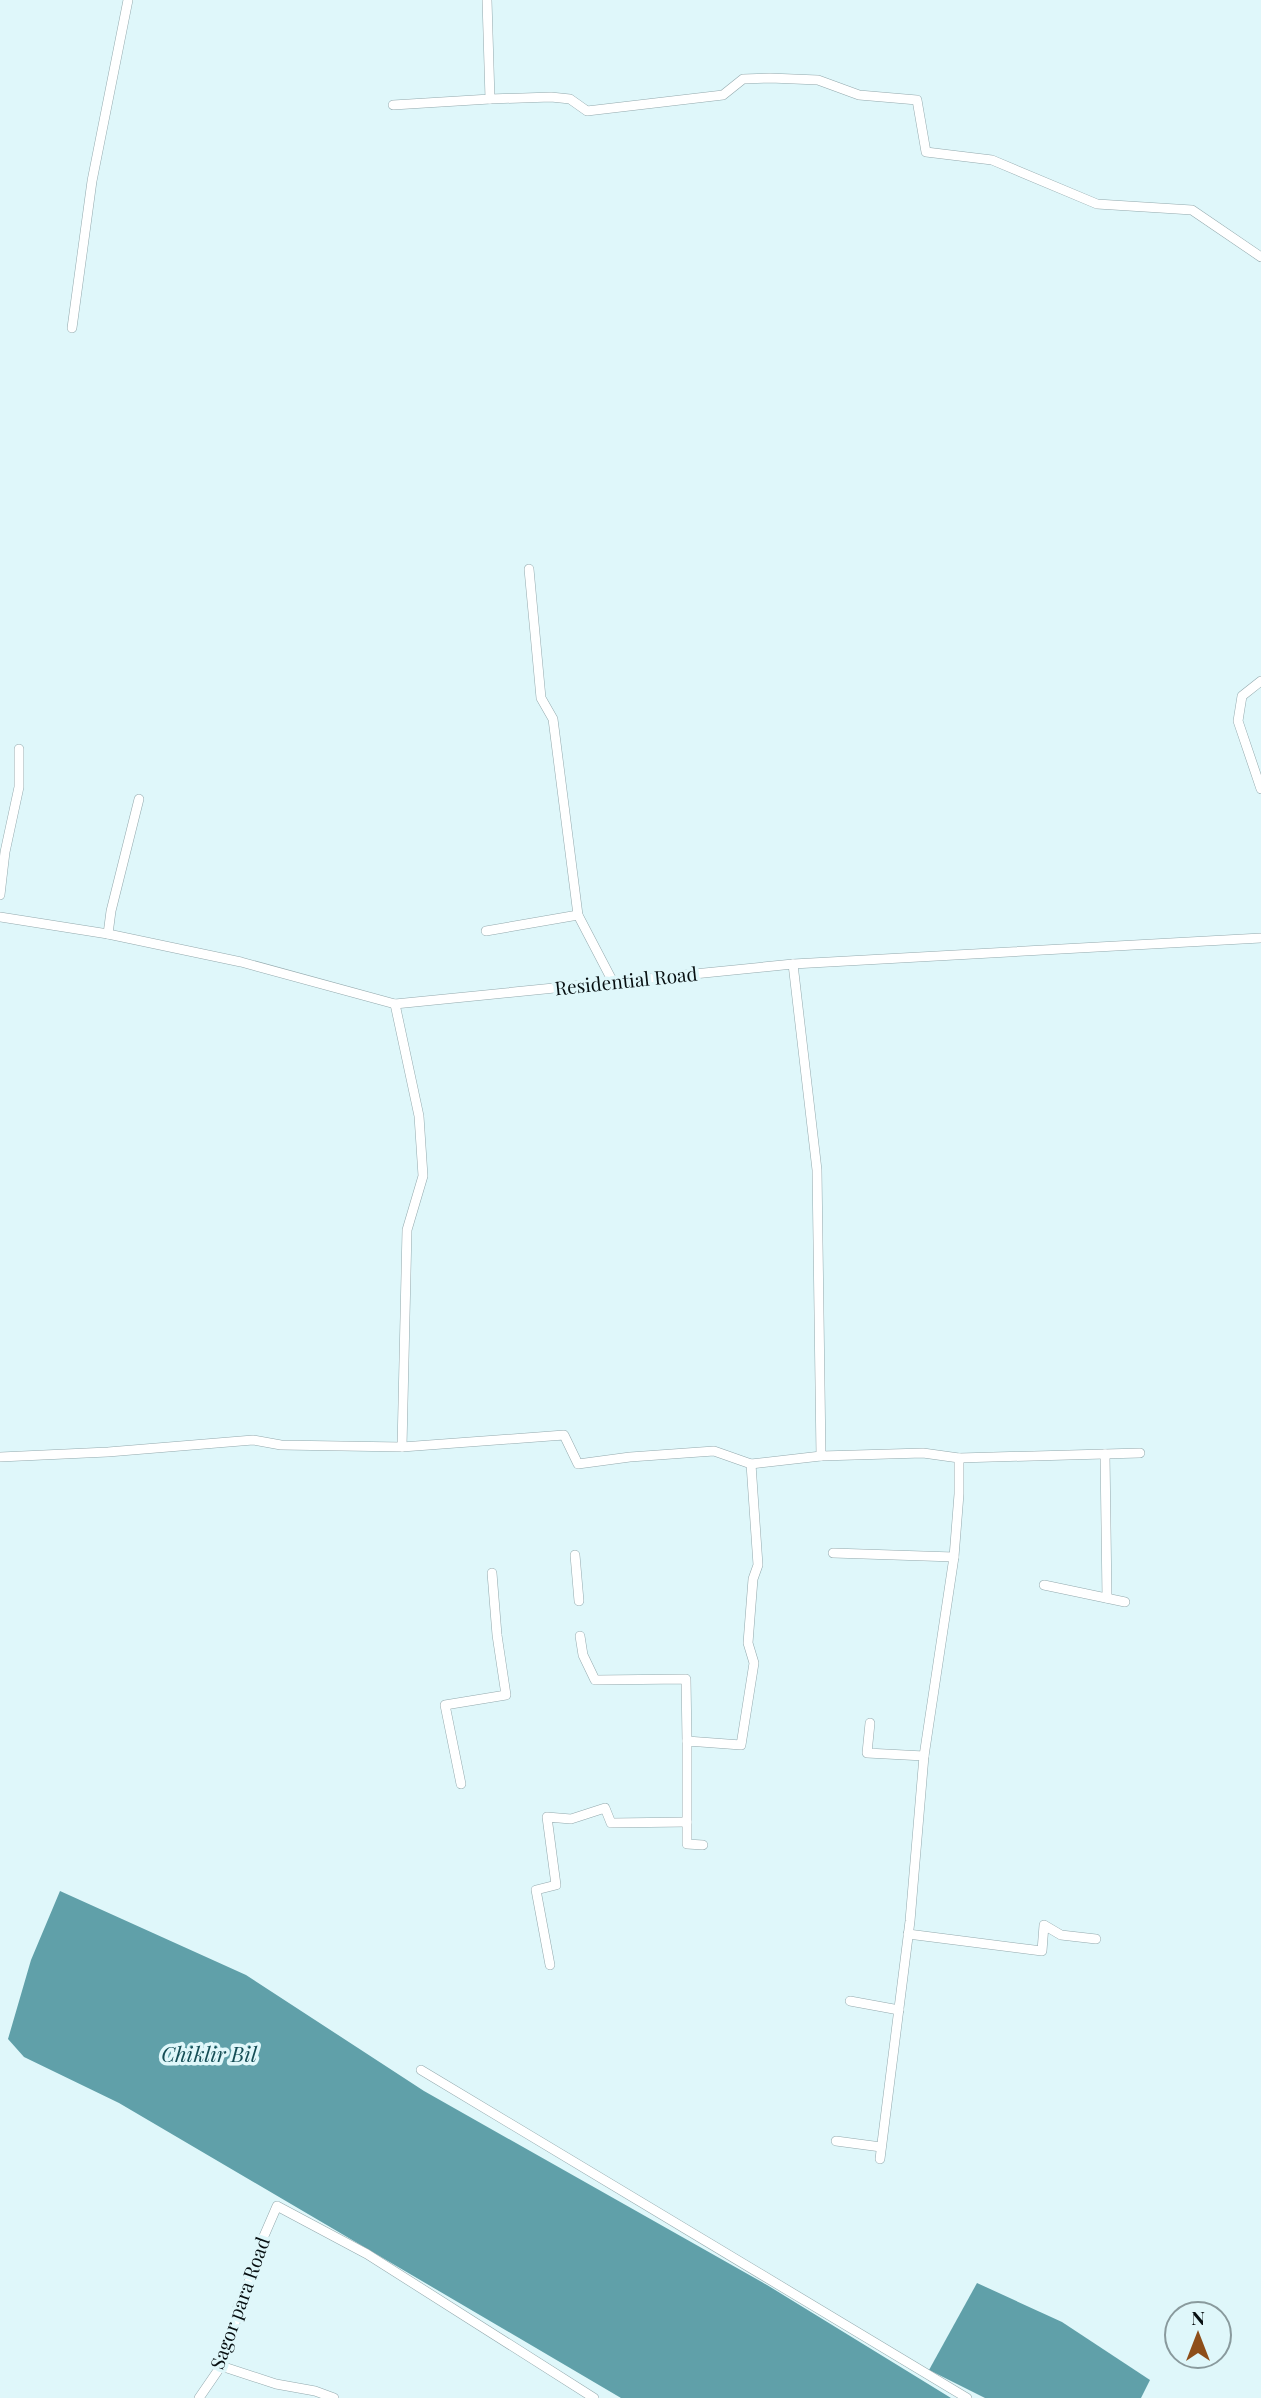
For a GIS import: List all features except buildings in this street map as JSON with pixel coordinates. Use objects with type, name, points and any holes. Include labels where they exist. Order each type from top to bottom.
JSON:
[{"type":"street","points":[[72,328],[92,181],[128,0]]},
{"type":"street","points":[[487,0],[489,99]]},
{"type":"street","points":[[393,105],[551,97],[570,99],[587,111],[723,95],[743,79],[818,80],[859,95],[917,100],[926,152],[992,159],[1097,204],[1192,210],[1261,257]]},
{"type":"street","points":[[529,569],[541,698],[553,719],[578,915],[613,982]]},
{"type":"street","points":[[1261,681],[1242,696],[1238,721],[1261,789]]},
{"type":"street","points":[[0,895],[5,852],[19,787],[19,749]]},
{"type":"street","points":[[108,934],[111,911],[139,799]]},
{"type":"street","points":[[486,931],[578,915]]},
{"type":"street","name":"Residential Road","points":[[0,917],[108,934],[241,962],[395,1004],[793,964],[1261,937]]},
{"type":"street","points":[[793,964],[817,1170],[821,1455]]},
{"type":"street","points":[[395,1004],[419,1116],[423,1177],[407,1230],[401,1447]]},
{"type":"street","points":[[0,1457],[108,1452],[253,1440],[281,1445],[401,1447],[564,1435],[578,1464],[714,1451],[751,1465],[821,1455],[923,1453],[959,1458],[1140,1453]]},
{"type":"street","points":[[1105,1454],[1107,1598]]},
{"type":"street","points":[[880,2160],[908,1934],[924,1756],[954,1557],[959,1458]]},
{"type":"street","points":[[687,1741],[741,1745],[754,1663],[748,1643],[753,1579],[758,1565],[751,1465]]},
{"type":"street","points":[[833,1553],[954,1557]]},
{"type":"street","points":[[575,1555],[579,1601]]},
{"type":"street","points":[[461,1784],[445,1705],[506,1695],[497,1635],[492,1573]]},
{"type":"street","points":[[1044,1585],[1125,1602]]},
{"type":"street","points":[[580,1636],[583,1655],[595,1680],[686,1679],[687,1844],[703,1845]]},
{"type":"street","points":[[870,1723],[867,1753],[924,1756]]},
{"type":"street","points":[[550,1965],[536,1890],[555,1885],[547,1817],[571,1819],[605,1808],[611,1823],[687,1822]]},
{"type":"street","points":[[908,1934],[1042,1951],[1044,1925],[1061,1935],[1096,1939]]},
{"type":"street","points":[[850,2001],[899,2010]]},
{"type":"street","points":[[421,2070],[967,2398]]},
{"type":"street","points":[[836,2141],[881,2147]]},
{"type":"street","name":"Sagor para Road","points":[[199,2398],[221,2366],[234,2330],[238,2306],[277,2206],[367,2254],[594,2398]]},
{"type":"street","points":[[221,2366],[276,2384],[315,2391],[334,2398]]},
{"type":"water","name":"Chiklir Bil","points":[[60,1891],[246,1975],[424,2091],[767,2285],[951,2398],[621,2398],[119,2103],[24,2057],[8,2039],[31,1960]]},
{"type":"water","points":[[977,2283],[1062,2322],[1150,2380],[1141,2398],[985,2398],[929,2370]]}]
